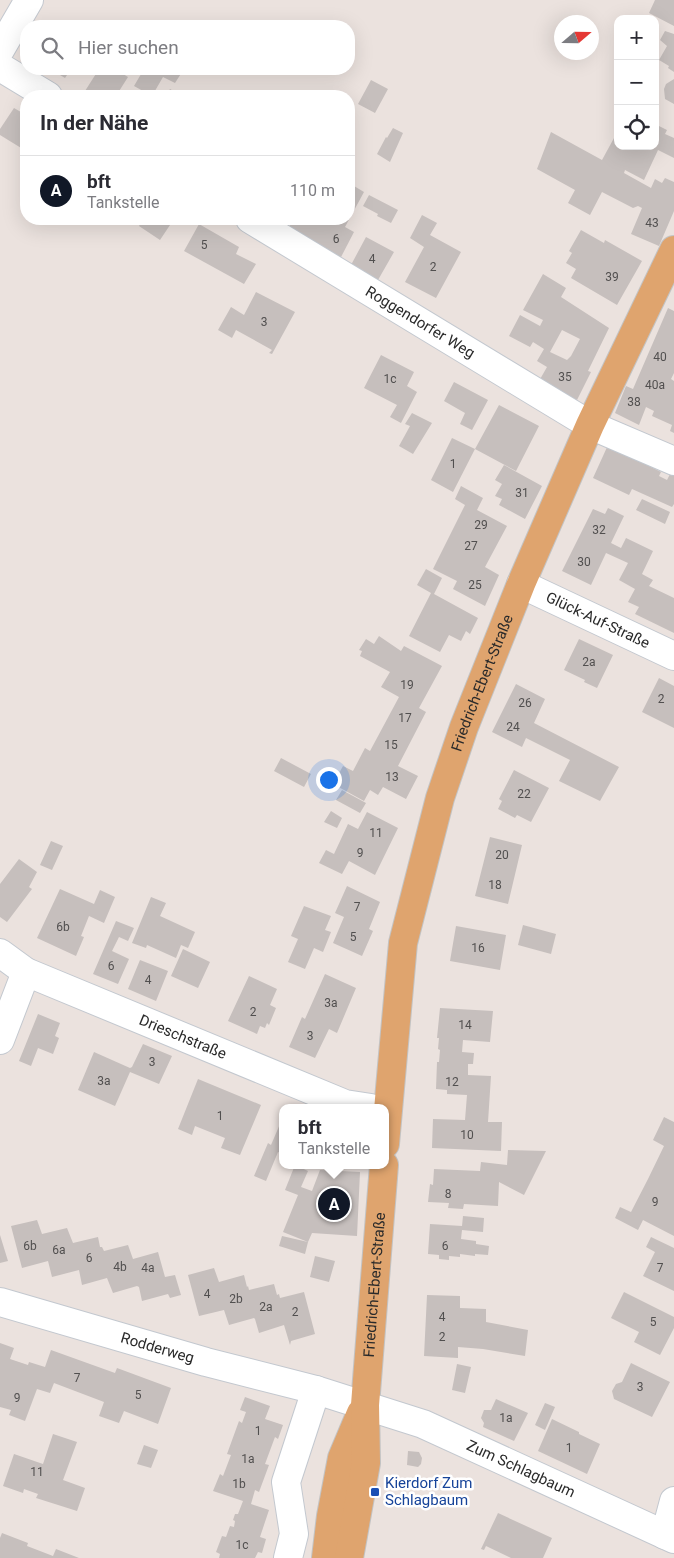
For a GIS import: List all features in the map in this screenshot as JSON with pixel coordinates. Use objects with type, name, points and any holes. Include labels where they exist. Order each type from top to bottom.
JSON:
[{"type":"main road","name":"Friedrich-Ebert-Straße","points":[[383,1104],[403,943],[440,798],[464,727],[521,584],[590,425],[674,250]]},
{"type":"main road","name":"Friedrich-Ebert-Straße","points":[[349,1558],[366,1462],[365,1405],[384,1169]]},
{"type":"main road","name":"Friedrich-Ebert-Straße","points":[[326,1558],[331,1516],[342,1458],[365,1405]]},
{"type":"street","points":[[0,50],[29,0]]},
{"type":"street","points":[[0,67],[38,90]]},
{"type":"street","name":"Roggendorfer Weg","points":[[260,225],[590,425],[674,461]]},
{"type":"street","name":"Glück-Auf-Straße","points":[[521,584],[674,656]]},
{"type":"street","name":"Drieschstraße","points":[[0,953],[26,972],[345,1104]]},
{"type":"street","points":[[0,1040],[26,972]]},
{"type":"street","name":"Rodderweg","points":[[0,1302],[206,1362],[316,1390],[365,1405]]},
{"type":"street","points":[[288,1558],[294,1534],[286,1482],[316,1390]]},
{"type":"street","name":"Zum Schlagbaum","points":[[365,1405],[422,1424],[669,1537]]},
{"type":"street","points":[[669,1537],[674,1501]]},
{"type":"building","points":[[655,0],[674,0],[674,26],[659,18],[659,15],[649,13]]},
{"type":"building","points":[[665,31],[674,34],[674,72],[668,68],[669,66],[659,60],[667,46],[660,40]]},
{"type":"building","points":[[95,75],[125,75],[128,77],[120,90],[86,90]]},
{"type":"building","points":[[140,75],[180,75],[175,83],[163,77],[155,90],[141,90],[134,86]]},
{"type":"building","points":[[674,79],[674,104],[665,99],[664,89],[666,84]]},
{"type":"building","points":[[371,80],[388,89],[375,113],[358,104]]},
{"type":"building","points":[[14,108],[20,112],[20,147],[0,135],[0,129]]},
{"type":"building","points":[[659,126],[667,130],[665,134],[674,138],[674,158],[658,150]]},
{"type":"building","points":[[393,128],[403,133],[390,162],[377,154]]},
{"type":"building","points":[[551,132],[602,160],[614,138],[614,150],[658,150],[644,180],[625,170],[624,173],[651,188],[655,179],[662,183],[665,178],[674,182],[674,211],[659,246],[631,234],[642,208],[638,206],[633,208],[602,192],[590,215],[568,203],[575,190],[537,169]]},
{"type":"building","points":[[355,187],[364,192],[355,209]]},
{"type":"building","points":[[369,195],[398,210],[391,223],[363,206]]},
{"type":"building","points":[[422,215],[437,223],[430,235],[461,252],[436,298],[405,282],[424,247],[410,238]]},
{"type":"building","points":[[140,225],[170,225],[160,240]]},
{"type":"building","points":[[198,225],[201,225],[239,247],[236,254],[256,264],[244,284],[184,251]]},
{"type":"building","points":[[290,225],[346,225],[345,227],[354,232],[340,259],[287,230]]},
{"type":"building","points":[[581,230],[604,243],[605,240],[642,261],[617,305],[571,278],[576,269],[566,263],[572,253],[569,251]]},
{"type":"building","points":[[366,237],[394,252],[378,280],[351,265]]},
{"type":"building","points":[[543,274],[566,288],[561,297],[609,328],[588,371],[591,372],[577,400],[539,381],[547,367],[537,361],[544,349],[533,342],[530,347],[509,336],[520,315],[540,326],[543,320],[523,310]],"holes":[[[562,330],[580,339],[567,360],[550,352]]]},
{"type":"building","points":[[256,292],[295,312],[272,354],[269,353],[272,350],[236,330],[232,338],[218,330],[231,307],[244,315]]},
{"type":"building","points":[[668,308],[674,311],[674,373],[671,379],[674,381],[674,433],[670,431],[672,425],[652,416],[654,411],[646,407],[639,425],[615,413],[626,386],[633,389]]},
{"type":"building","points":[[381,355],[414,372],[407,386],[417,392],[401,423],[390,417],[397,405],[364,388]]},
{"type":"building","points":[[454,382],[488,400],[472,430],[460,424],[465,413],[444,401]]},
{"type":"building","points":[[499,405],[539,426],[516,471],[475,449]]},
{"type":"building","points":[[412,413],[432,423],[413,454],[399,446],[410,426],[405,424]]},
{"type":"building","points":[[452,438],[475,449],[453,492],[431,480]]},
{"type":"building","points":[[608,445],[661,472],[659,476],[667,480],[672,470],[674,471],[674,504],[672,507],[632,489],[629,495],[593,478]]},
{"type":"building","points":[[504,465],[542,486],[525,519],[499,505],[502,499],[495,496],[502,484],[495,480]]},
{"type":"building","points":[[461,486],[483,498],[477,510],[507,526],[485,567],[499,575],[485,606],[453,589],[457,581],[433,569],[465,505],[455,499]]},
{"type":"building","points":[[642,499],[670,512],[665,524],[636,510]]},
{"type":"building","points":[[608,508],[624,516],[611,543],[621,548],[626,538],[653,551],[642,574],[653,580],[649,586],[674,598],[674,633],[635,614],[639,607],[628,602],[635,589],[619,580],[628,563],[606,553],[591,585],[562,571],[593,509],[605,514]]},
{"type":"building","points":[[426,569],[442,578],[434,594],[478,618],[470,634],[466,631],[461,641],[449,635],[440,652],[409,636],[431,593],[417,585]]},
{"type":"building","points":[[379,636],[401,651],[404,646],[442,666],[419,708],[426,712],[398,766],[418,776],[406,799],[383,787],[378,795],[370,790],[364,801],[333,784],[343,766],[353,771],[365,748],[370,751],[399,697],[381,687],[390,672],[360,656],[362,651],[359,650],[366,639],[374,644]]},
{"type":"building","points":[[579,639],[613,655],[597,688],[564,670]]},
{"type":"building","points":[[659,678],[674,686],[674,728],[642,712]]},
{"type":"building","points":[[516,684],[545,699],[534,723],[619,767],[600,801],[559,781],[570,760],[526,738],[522,747],[492,732]]},
{"type":"building","points":[[281,758],[311,774],[304,787],[274,771]]},
{"type":"building","points":[[514,770],[549,788],[531,822],[517,815],[515,818],[498,809],[502,801],[499,799]]},
{"type":"building","points":[[342,790],[366,803],[360,813],[336,800]]},
{"type":"building","points":[[331,811],[342,818],[337,828],[324,822]]},
{"type":"building","points":[[367,812],[398,828],[375,875],[349,861],[342,874],[319,863],[326,850],[334,854],[348,824],[358,829]]},
{"type":"building","points":[[490,837],[522,845],[508,904],[475,896]]},
{"type":"building","points":[[51,841],[63,846],[52,870],[40,865]]},
{"type":"building","points":[[19,859],[37,872],[29,887],[32,889],[7,922],[0,917],[0,884]]},
{"type":"building","points":[[347,886],[380,902],[369,929],[373,931],[362,956],[333,943],[344,917],[335,913]]},
{"type":"building","points":[[60,889],[94,904],[100,890],[115,897],[104,923],[89,916],[81,936],[84,937],[76,956],[37,938]]},
{"type":"building","points":[[151,897],[166,903],[160,916],[195,932],[188,948],[181,945],[176,958],[147,945],[146,948],[132,943]]},
{"type":"building","points":[[304,906],[331,916],[325,930],[331,932],[323,952],[314,948],[305,969],[288,962],[298,939],[291,936]]},
{"type":"building","points":[[116,921],[134,928],[128,941],[119,937],[112,951],[129,959],[118,984],[93,974]]},
{"type":"building","points":[[523,925],[556,934],[551,954],[518,945]]},
{"type":"building","points":[[456,926],[506,935],[500,970],[450,961]]},
{"type":"building","points":[[183,949],[210,962],[198,988],[171,976]]},
{"type":"building","points":[[140,960],[168,971],[156,1001],[128,989]]},
{"type":"building","points":[[325,974],[356,988],[337,1033],[329,1029],[315,1058],[289,1047],[302,1017],[305,1019]]},
{"type":"building","points":[[249,976],[277,989],[270,1005],[276,1008],[269,1025],[267,1023],[265,1028],[260,1026],[257,1034],[228,1021]]},
{"type":"building","points":[[440,1008],[493,1011],[490,1042],[463,1040],[462,1052],[474,1053],[473,1064],[468,1064],[468,1075],[491,1076],[488,1122],[502,1122],[501,1151],[432,1148],[433,1119],[465,1120],[467,1095],[447,1094],[447,1090],[436,1089],[437,1062],[439,1062],[440,1050],[438,1049],[439,1038],[437,1038]]},
{"type":"building","points":[[38,1014],[60,1023],[55,1036],[59,1038],[53,1054],[38,1048],[31,1066],[19,1061]]},
{"type":"building","points":[[143,1044],[172,1056],[159,1084],[130,1072],[115,1106],[78,1090],[94,1052],[130,1068]]},
{"type":"building","points":[[198,1079],[261,1105],[240,1155],[221,1148],[225,1138],[195,1126],[192,1135],[178,1129]]},
{"type":"building","points":[[664,1117],[674,1122],[674,1236],[643,1220],[638,1230],[615,1218],[620,1207],[631,1212],[648,1179],[664,1146],[653,1140]]},
{"type":"building","points":[[279,1126],[279,1152],[266,1181],[254,1176],[268,1143],[271,1145]]},
{"type":"building","points":[[508,1150],[546,1151],[524,1195],[499,1182],[498,1206],[464,1204],[463,1209],[448,1208],[449,1203],[428,1202],[430,1184],[433,1185],[434,1169],[480,1171],[481,1162],[507,1165]]},
{"type":"building","points":[[293,1169],[308,1171],[301,1187],[312,1191],[320,1170],[360,1172],[357,1236],[312,1233],[308,1242],[283,1232],[298,1195],[285,1190]]},
{"type":"building","points":[[463,1216],[484,1218],[483,1232],[462,1230],[461,1239],[476,1241],[476,1244],[489,1246],[488,1255],[460,1254],[460,1257],[449,1256],[449,1260],[439,1259],[439,1255],[428,1254],[430,1224],[462,1226]]},
{"type":"building","points":[[37,1220],[42,1234],[67,1228],[73,1243],[98,1237],[100,1247],[104,1251],[128,1245],[133,1259],[158,1252],[165,1277],[175,1275],[181,1295],[170,1298],[168,1294],[142,1301],[139,1287],[113,1293],[107,1278],[82,1285],[79,1270],[52,1277],[48,1261],[22,1268],[11,1226]]},
{"type":"building","points":[[0,1235],[8,1261],[0,1263]]},
{"type":"building","points":[[282,1236],[308,1242],[305,1254],[279,1246]]},
{"type":"building","points":[[651,1237],[674,1248],[674,1291],[643,1276],[655,1252],[646,1247]]},
{"type":"building","points":[[315,1256],[335,1261],[329,1282],[310,1277]]},
{"type":"building","points":[[214,1268],[219,1282],[244,1275],[249,1290],[274,1284],[277,1295],[279,1294],[280,1298],[304,1292],[315,1334],[291,1341],[290,1345],[284,1325],[259,1333],[254,1318],[229,1325],[224,1310],[199,1316],[188,1275]]},
{"type":"building","points":[[624,1292],[674,1317],[674,1328],[660,1355],[634,1342],[639,1332],[611,1318]]},
{"type":"building","points":[[427,1295],[460,1296],[460,1308],[486,1309],[486,1322],[528,1330],[525,1356],[458,1347],[458,1358],[424,1356]]},
{"type":"building","points":[[0,1343],[14,1348],[10,1359],[28,1365],[29,1362],[45,1367],[51,1350],[115,1373],[117,1368],[171,1388],[158,1424],[124,1411],[119,1423],[99,1416],[104,1402],[54,1383],[50,1393],[37,1389],[25,1421],[9,1415],[11,1410],[0,1407]]},
{"type":"building","points":[[631,1363],[670,1382],[652,1417],[614,1399],[612,1391],[616,1384],[622,1382]]},
{"type":"building","points":[[457,1364],[471,1367],[465,1393],[452,1390]]},
{"type":"building","points":[[245,1397],[270,1406],[265,1419],[283,1425],[278,1439],[275,1437],[265,1464],[269,1465],[259,1492],[255,1490],[251,1504],[269,1510],[260,1537],[266,1539],[262,1553],[258,1552],[255,1558],[219,1558],[220,1554],[216,1552],[222,1536],[226,1537],[230,1526],[234,1527],[235,1521],[233,1520],[235,1514],[238,1514],[243,1501],[213,1491],[220,1474],[223,1476],[231,1455],[227,1454],[239,1421],[242,1423],[246,1412],[240,1410]]},
{"type":"building","points":[[496,1399],[528,1413],[514,1441],[483,1427],[484,1423],[481,1418],[484,1410],[491,1410]]},
{"type":"building","points":[[545,1403],[555,1407],[545,1430],[535,1425]]},
{"type":"building","points":[[552,1419],[600,1444],[587,1474],[538,1451]]},
{"type":"building","points":[[53,1434],[77,1442],[63,1480],[85,1488],[77,1511],[36,1498],[38,1494],[24,1489],[23,1493],[3,1486],[14,1454],[43,1464]]},
{"type":"building","points":[[144,1445],[158,1450],[151,1468],[137,1464]]},
{"type":"building","points":[[408,1451],[419,1452],[422,1458],[421,1464],[418,1467],[407,1465]]},
{"type":"building","points":[[498,1513],[552,1538],[543,1558],[511,1558],[486,1546],[484,1550],[481,1549]]},
{"type":"building","points":[[2,1533],[28,1543],[27,1546],[53,1556],[56,1549],[79,1558],[0,1558],[0,1538]]},
{"type":"place","name":"bft","points":[[334,1204]]},
{"type":"place","name":"Kierdorf Zum Schlagbaum","points":[[375,1492]]}]
